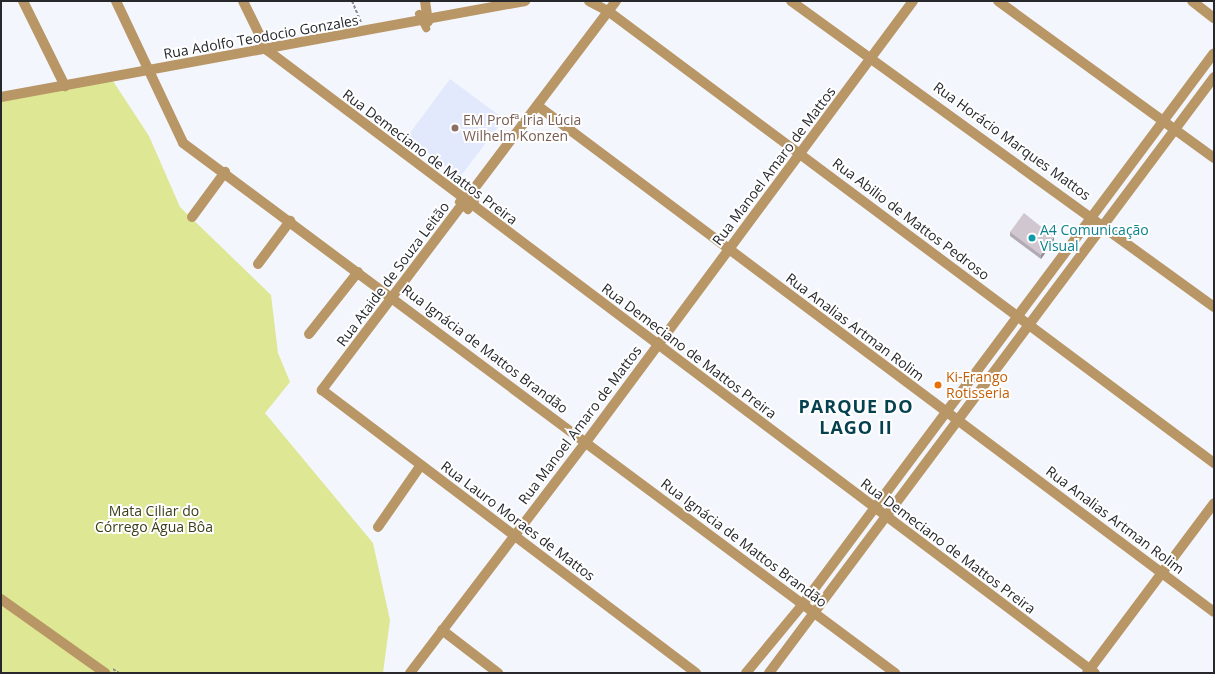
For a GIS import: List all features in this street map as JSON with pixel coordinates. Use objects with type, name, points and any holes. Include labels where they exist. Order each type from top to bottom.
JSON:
[{"type":"street","points":[[23,1],[64,86]]},
{"type":"street","name":"Rua Ignácia de Mattos Brandão","points":[[116,1],[183,143],[225,172],[358,272],[396,295],[895,673]]},
{"type":"street","points":[[244,1],[262,51]]},
{"type":"street","points":[[424,1],[424,21]]},
{"type":"street","name":"Rua Adolfo Teodocio Gonzales","points":[[1,97],[150,72],[525,1]]},
{"type":"street","name":"Rua Abilio de Mattos Pedroso","points":[[589,1],[608,11],[1214,463]]},
{"type":"street","name":"Rua Ataide de Souza Leitão","points":[[322,390],[467,204],[616,1]]},
{"type":"street","name":"Rua Horácio Marques Mattos","points":[[792,1],[1092,216],[1214,307]]},
{"type":"street","name":"Rua Manoel Amaro de Mattos","points":[[410,673],[514,535],[589,440],[913,1]]},
{"type":"street","points":[[998,1],[1164,120],[1214,158]]},
{"type":"street","points":[[1192,1],[1214,18]]},
{"type":"street","name":"Rua Demeciano de Mattos Preira","points":[[262,51],[886,516],[1091,672]]},
{"type":"street","points":[[746,673],[803,604],[870,505],[946,412],[1214,53]]},
{"type":"street","points":[[769,673],[956,420],[1214,77]]},
{"type":"street","name":"Rua Analias Artman Rolim","points":[[538,106],[727,253],[946,412],[1214,612]]},
{"type":"street","points":[[192,217],[225,172]]},
{"type":"street","points":[[258,264],[290,221]]},
{"type":"street","points":[[309,334],[358,272]]},
{"type":"street","name":"Rua Lauro Moraes de Mattos","points":[[322,390],[696,673]]},
{"type":"street","points":[[378,527],[421,465]]},
{"type":"street","points":[[1091,672],[1214,503]]},
{"type":"street","points":[[1,599],[105,673]]},
{"type":"street","points":[[442,630],[498,673]]},
{"type":"path","points":[[352,1],[366,32]]},
{"type":"shaded area","name":"EM Profª Iria Lúcia Wilhelm Konzen","points":[[450,79],[504,119],[460,177],[407,137]]},
{"type":"green space","name":"Mata Ciliar do Córrego Água Bôa","points":[[111,78],[149,136],[180,207],[271,295],[278,353],[290,382],[265,413],[373,543],[390,620],[383,673],[1,673],[1,98]]},
{"type":"building","name":"A4 Comunicação Visual","points":[[1024,213],[1054,237],[1041,255],[1010,232]]},
{"type":"place","name":"EM Profª Iria Lúcia Wilhelm Konzen","points":[[455,128]]},
{"type":"place","name":"A4 Comunicação Visual","points":[[1032,238]]},
{"type":"place","name":"Ki-Frango Rotisseria","points":[[938,385]]},
{"type":"district","name":"PARQUE DO LAGO II","points":[[856,417]]}]
